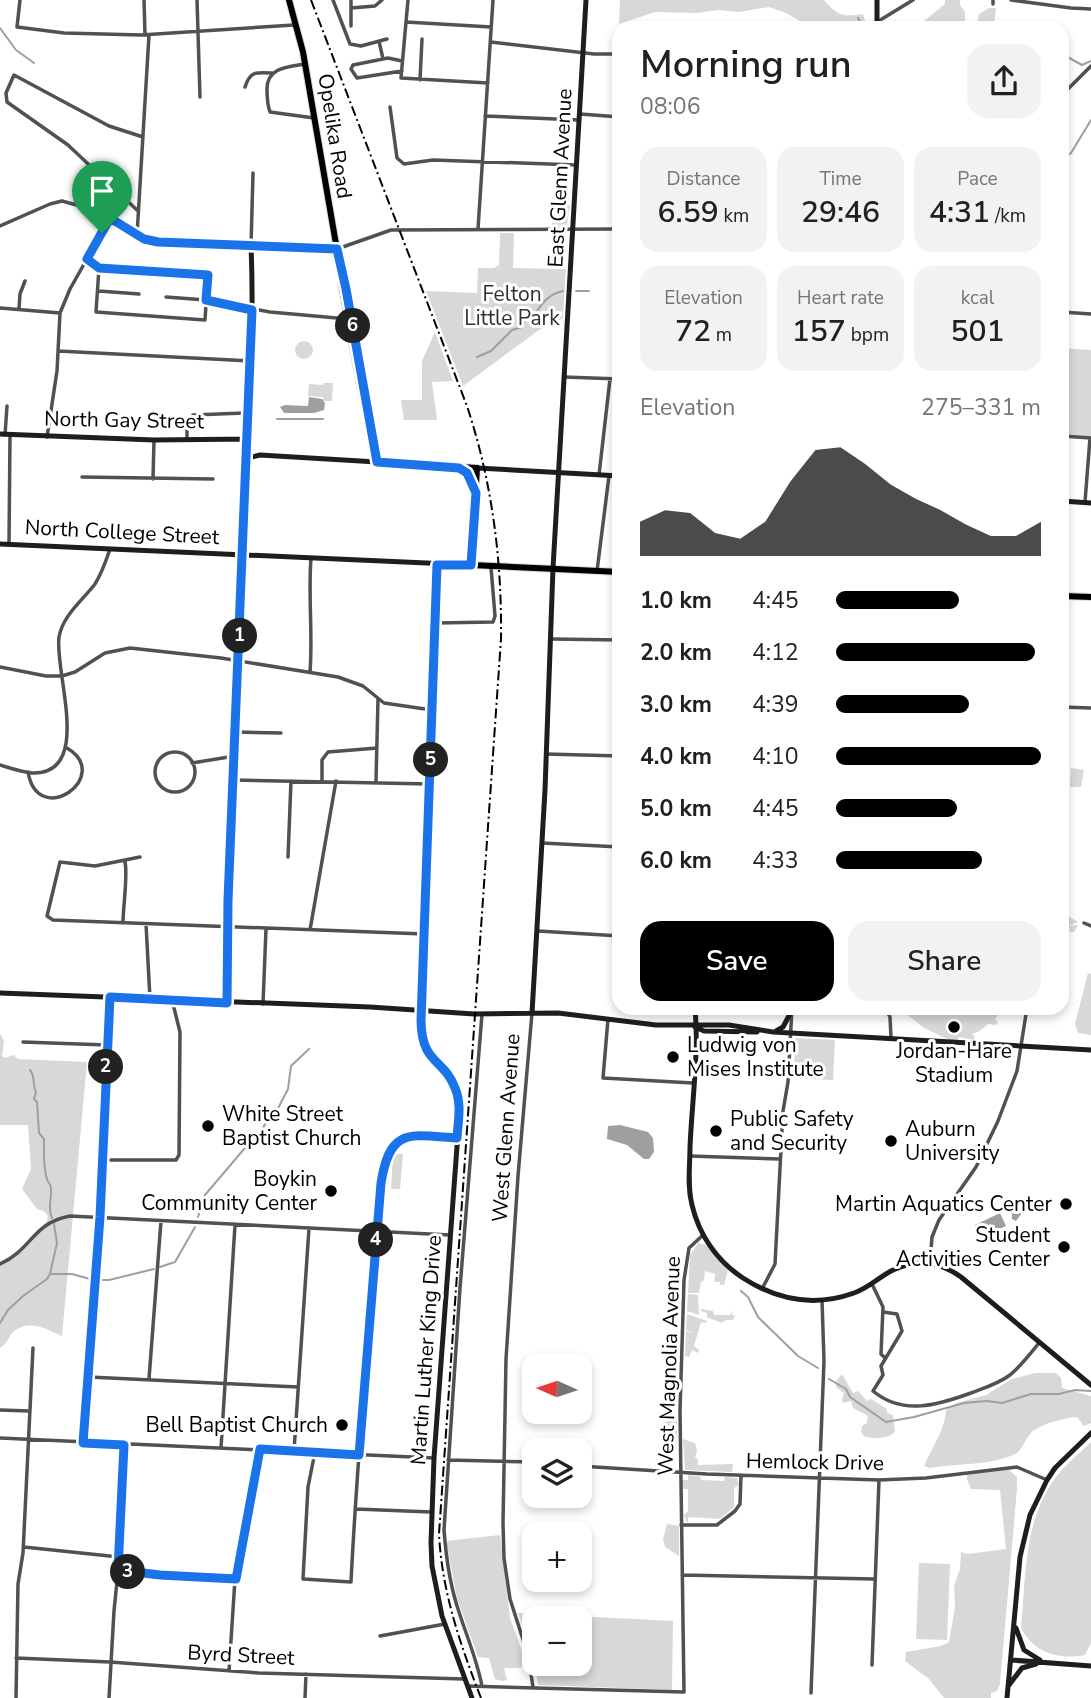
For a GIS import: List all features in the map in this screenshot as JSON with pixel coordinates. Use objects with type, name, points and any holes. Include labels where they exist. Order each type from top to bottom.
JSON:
[{"type":"main road","name":"Opelika Road","points":[[289,0],[305,64],[341,283],[377,462]]},
{"type":"main road","points":[[377,462],[477,468],[471,565]]},
{"type":"main road","points":[[459,468],[470,477],[476,493]]},
{"type":"main road","name":"North College Street","points":[[471,565],[612,572]]},
{"type":"main road","points":[[1069,596],[1091,597]]},
{"type":"street","points":[[20,0],[17,27],[64,33],[147,35],[297,25]]},
{"type":"street","points":[[137,235],[147,35],[144,0]]},
{"type":"street","points":[[197,0],[200,97]]},
{"type":"street","points":[[333,0],[350,44],[361,46],[387,39]]},
{"type":"street","points":[[351,0],[351,26]]},
{"type":"street","points":[[351,8],[375,6],[382,0]]},
{"type":"street","points":[[408,0],[401,78],[488,83]]},
{"type":"street","points":[[478,229],[493,0]]},
{"type":"street","name":"East Glenn Avenue","points":[[553,568],[586,0]]},
{"type":"street","points":[[877,0],[877,21]]},
{"type":"street","points":[[883,21],[912,0]]},
{"type":"street","points":[[1011,0],[1091,9]]},
{"type":"street","points":[[406,22],[491,27]]},
{"type":"street","points":[[420,79],[422,39]]},
{"type":"street","points":[[379,41],[383,59]]},
{"type":"street","points":[[491,42],[612,54]]},
{"type":"street","points":[[402,61],[383,59],[353,65],[352,71],[357,78],[402,71]]},
{"type":"street","points":[[305,64],[281,68],[272,73],[267,80],[267,105],[270,112],[315,118]]},
{"type":"street","points":[[1069,88],[1091,66]]},
{"type":"street","points":[[245,87],[248,77],[253,74],[272,73]]},
{"type":"street","points":[[138,211],[68,145],[7,102],[6,93],[14,75],[109,126],[143,137]]},
{"type":"street","points":[[0,105],[7,102]]},
{"type":"street","points":[[390,107],[399,163],[412,164],[433,160],[576,165]]},
{"type":"street","points":[[485,116],[612,117]]},
{"type":"street","points":[[227,1003],[248,458],[253,173]]},
{"type":"street","points":[[0,226],[62,201],[110,218],[137,235],[158,242],[337,249],[383,231],[612,229]]},
{"type":"street","points":[[47,437],[60,313],[110,218]]},
{"type":"street","points":[[87,259],[99,268],[208,275],[205,320],[96,313],[99,268]]},
{"type":"street","points":[[19,309],[20,294],[25,281]]},
{"type":"street","points":[[98,291],[139,294]]},
{"type":"street","points":[[166,297],[206,300],[252,310],[350,319]]},
{"type":"street","points":[[0,308],[60,313]]},
{"type":"street","points":[[1069,312],[1091,314]]},
{"type":"street","points":[[58,351],[251,361]]},
{"type":"street","points":[[564,377],[610,379],[599,475]]},
{"type":"street","points":[[7,406],[5,435],[9,544]]},
{"type":"street","points":[[187,440],[187,422],[193,415],[244,413]]},
{"type":"street","name":"North Gay Street","points":[[5,435],[248,440]]},
{"type":"street","points":[[1069,436],[1091,438],[1088,502],[1069,501]]},
{"type":"street","points":[[153,479],[154,440]]},
{"type":"street","points":[[248,440],[260,455]]},
{"type":"street","points":[[248,458],[260,455],[377,462]]},
{"type":"street","points":[[477,468],[612,475]]},
{"type":"street","points":[[597,571],[609,475]]},
{"type":"street","points":[[82,477],[213,479]]},
{"type":"street","name":"North College Street","points":[[0,544],[471,565]]},
{"type":"street","points":[[0,765],[28,772],[46,771],[56,764],[67,748],[59,637],[63,624],[102,572],[110,549]]},
{"type":"street","points":[[310,672],[311,558]]},
{"type":"street","name":"Martin Luther King Drive","points":[[437,565],[422,1010],[424,1045],[431,1058],[450,1078],[460,1106],[430,1512],[432,1566],[445,1624],[472,1698]]},
{"type":"street","points":[[435,623],[493,622],[495,616],[490,565]]},
{"type":"street","name":"West Glenn Avenue","points":[[533,1687],[528,1656],[513,1613],[505,1567],[503,1460],[509,1305],[532,1013],[542,843],[553,568]]},
{"type":"street","points":[[550,639],[612,640]]},
{"type":"street","points":[[0,667],[46,676],[62,676],[75,672],[106,653],[122,648],[239,660],[310,672],[356,682],[378,699],[391,705],[432,710]]},
{"type":"street","points":[[376,781],[378,699]]},
{"type":"street","points":[[1069,707],[1091,708]]},
{"type":"street","points":[[236,732],[281,733]]},
{"type":"street","points":[[28,772],[31,783],[40,794],[53,798],[66,796],[76,788],[81,776],[80,762],[74,752],[67,748]]},
{"type":"street","points":[[322,781],[322,760],[328,752],[377,748]]},
{"type":"street","points":[[183,754],[192,763],[192,782],[182,791],[169,791],[158,783],[157,765],[165,755],[183,754]]},
{"type":"street","points":[[546,754],[612,756]]},
{"type":"street","points":[[192,763],[235,756]]},
{"type":"street","points":[[234,780],[430,784]]},
{"type":"street","points":[[288,857],[291,781]]},
{"type":"street","points":[[310,930],[336,781]]},
{"type":"street","points":[[542,843],[612,847]]},
{"type":"street","points":[[140,857],[95,866],[60,862],[47,916],[53,919],[123,923],[424,934]]},
{"type":"street","points":[[123,923],[127,869],[125,862]]},
{"type":"street","points":[[1084,923],[1091,926]]},
{"type":"street","points":[[146,924],[150,999]]},
{"type":"street","points":[[263,1004],[266,929]]},
{"type":"street","points":[[537,930],[612,935]]},
{"type":"street","points":[[0,993],[370,1007],[482,1014],[573,1014],[656,1025],[695,1027],[704,1031],[791,1033],[1091,1050]]},
{"type":"street","points":[[83,1443],[100,1217],[110,997]]},
{"type":"street","points":[[103,1160],[176,1160],[179,1155],[180,1032],[172,1000]]},
{"type":"street","points":[[482,1014],[444,1530],[457,1609],[476,1660],[482,1686]]},
{"type":"street","name":"West Magnolia Avenue","points":[[684,1692],[680,1411],[686,1259],[690,1246],[703,1236],[690,1198],[695,1015]]},
{"type":"street","points":[[770,1032],[783,1027],[789,1015]]},
{"type":"street","points":[[762,1289],[775,1264],[783,1111],[789,1082],[792,1015]]},
{"type":"street","points":[[889,1015],[891,1038]]},
{"type":"street","points":[[930,1263],[933,1232],[989,1142],[1014,1078],[1026,1015]]},
{"type":"street","points":[[608,1019],[603,1078],[693,1083]]},
{"type":"street","points":[[23,1042],[107,1045]]},
{"type":"street","points":[[315,1452],[308,1487],[303,1579],[351,1582],[377,1230],[385,1161],[390,1149],[400,1140],[413,1136],[457,1138]]},
{"type":"street","points":[[690,1156],[780,1159]]},
{"type":"street","points":[[0,1264],[20,1253],[46,1223],[70,1216],[450,1234]]},
{"type":"street","points":[[149,1379],[161,1221]]},
{"type":"street","points":[[221,1448],[235,1224]]},
{"type":"street","points":[[294,1451],[309,1228]]},
{"type":"street","points":[[703,1236],[725,1264],[762,1289],[793,1300],[822,1300],[853,1293],[902,1266],[930,1263],[942,1265],[1091,1385]]},
{"type":"street","points":[[872,1284],[883,1307],[881,1354],[886,1358]]},
{"type":"street","points":[[811,1693],[824,1361],[822,1300]]},
{"type":"street","points":[[883,1312],[897,1314],[902,1331],[881,1366],[883,1375],[873,1391],[897,1404],[923,1406],[952,1400],[998,1383],[1018,1367],[1039,1343]]},
{"type":"street","points":[[16,1698],[18,1584],[24,1547],[33,1348]]},
{"type":"street","points":[[89,1377],[298,1387]]},
{"type":"street","points":[[0,1410],[30,1411]]},
{"type":"street","points":[[1007,1698],[1020,1557],[1026,1527],[1034,1502],[1046,1479],[1091,1433]]},
{"type":"street","points":[[0,1438],[434,1458]]},
{"type":"street","points":[[109,1698],[124,1445]]},
{"type":"street","points":[[229,1671],[236,1579],[260,1449]]},
{"type":"street","points":[[448,1460],[522,1461]]},
{"type":"street","name":"Hemlock Drive","points":[[592,1467],[741,1476],[879,1480],[926,1478],[1017,1467],[1046,1479]]},
{"type":"street","points":[[680,1525],[717,1525],[735,1511],[740,1504],[741,1476]]},
{"type":"street","points":[[872,1665],[879,1480]]},
{"type":"street","points":[[355,1509],[430,1512]]},
{"type":"street","points":[[24,1547],[119,1557]]},
{"type":"street","points":[[118,1570],[236,1579]]},
{"type":"street","points":[[682,1575],[875,1579]]},
{"type":"street","points":[[1014,1622],[1024,1650],[1029,1656],[1046,1663]]},
{"type":"street","points":[[380,1636],[445,1624]]},
{"type":"street","name":"Byrd Street","points":[[16,1658],[466,1682],[482,1686],[684,1692]]},
{"type":"street","points":[[1011,1660],[1091,1667]]},
{"type":"street","points":[[1008,1688],[1022,1668],[1046,1663]]},
{"type":"street","points":[[305,1698],[306,1674]]},
{"type":"green space","points":[[620,0],[824,0],[841,14],[863,14],[865,21],[800,21],[769,7],[739,12],[655,12],[628,21],[619,21]]},
{"type":"green space","points":[[945,0],[960,0],[965,21],[924,21],[945,4]]},
{"type":"green space","points":[[989,8],[996,8],[995,21],[978,21],[979,14]]},
{"type":"green space","points":[[553,205],[570,205],[567,225],[552,226]]},
{"type":"green space","name":"Felton Little Park","points":[[500,233],[514,233],[513,268],[566,269],[563,318],[539,330],[463,386],[426,291],[477,293],[478,268],[494,268],[499,265]]},
{"type":"green space","points":[[435,332],[453,381],[432,382],[437,420],[404,420],[401,400],[422,400],[422,361]]},
{"type":"green space","points":[[304,341],[310,344],[313,350],[310,356],[304,359],[298,356],[295,350],[298,344]]},
{"type":"green space","points":[[1069,348],[1091,350],[1091,438],[1069,436]]},
{"type":"green space","points":[[333,383],[332,401],[308,396],[309,384]]},
{"type":"green space","points":[[1071,768],[1084,770],[1081,787],[1070,787]]},
{"type":"green space","points":[[1069,916],[1078,922],[1069,926]]},
{"type":"green space","points":[[1078,925],[1074,932],[1069,932],[1069,926]]},
{"type":"green space","points":[[1088,973],[1091,974],[1091,1035],[1078,1033],[1075,1024]]},
{"type":"green space","name":"Jordan-Hare Stadium","points":[[908,1015],[998,1015],[996,1025],[988,1024],[972,1034],[975,1037],[973,1040],[959,1037],[956,1043],[924,1028]]},
{"type":"green space","points":[[0,1034],[4,1041],[4,1058],[14,1055],[18,1059],[87,1062],[62,1336],[38,1326],[20,1327],[0,1348],[0,1264],[9,1260],[46,1223],[48,1216],[37,1209],[22,1189],[31,1169],[28,1125],[0,1125]]},
{"type":"green space","points":[[795,1038],[835,1040],[833,1080],[794,1078]]},
{"type":"green space","points":[[393,1154],[403,1154],[400,1189],[391,1189]]},
{"type":"green space","points":[[699,1242],[705,1244],[728,1270],[724,1285],[714,1282],[715,1274],[705,1271],[699,1293],[688,1293],[690,1255]]},
{"type":"green space","points":[[688,1294],[698,1295],[699,1315],[687,1311]]},
{"type":"green space","points":[[701,1309],[713,1311],[714,1315],[730,1315],[732,1310],[732,1315],[735,1316],[733,1320],[722,1323],[707,1317],[707,1313]]},
{"type":"green space","points":[[687,1314],[707,1321],[701,1322],[694,1346],[699,1350],[698,1353],[692,1350],[689,1357],[685,1356],[686,1331],[695,1333],[686,1330]]},
{"type":"green space","points":[[1035,1373],[1056,1373],[1061,1378],[1062,1388],[1091,1396],[1091,1423],[1084,1426],[1077,1417],[1046,1424],[1031,1433],[1017,1452],[996,1461],[930,1468],[924,1466],[941,1431],[946,1410],[957,1403],[986,1395],[1012,1379]]},
{"type":"green space","points":[[842,1374],[853,1393],[858,1391],[867,1401],[871,1399],[893,1415],[895,1432],[892,1435],[865,1437],[861,1432],[868,1416],[853,1408],[851,1401],[843,1403],[844,1393],[836,1387]]},
{"type":"green space","points":[[674,1417],[677,1419],[677,1434],[664,1434],[664,1423]]},
{"type":"green space","points":[[664,1435],[677,1435],[676,1451],[665,1450]]},
{"type":"green space","points":[[683,1439],[695,1443],[698,1465],[733,1464],[732,1472],[685,1470]]},
{"type":"green space","points":[[1091,1442],[1091,1643],[1085,1655],[1056,1655],[1040,1649],[1026,1637],[1021,1628],[1028,1550],[1037,1512],[1045,1494],[1060,1472]]},
{"type":"green space","points":[[1007,1468],[1017,1477],[1017,1489],[1000,1684],[997,1691],[991,1693],[991,1698],[944,1698],[929,1679],[905,1661],[906,1652],[949,1642],[955,1606],[954,1586],[960,1569],[961,1552],[968,1554],[1006,1549],[1000,1490],[971,1489],[967,1473]]},
{"type":"green space","points":[[688,1475],[699,1476],[702,1480],[724,1481],[725,1477],[737,1478],[739,1485],[734,1488],[734,1507],[720,1519],[688,1517],[688,1522],[686,1521],[684,1515],[688,1511],[688,1489],[683,1489],[683,1480],[688,1480]]},
{"type":"green space","points":[[667,1524],[679,1526],[679,1556],[665,1547],[663,1539]]},
{"type":"green space","points":[[500,1535],[510,1618],[522,1651],[521,1668],[504,1668],[507,1680],[495,1679],[489,1658],[478,1657],[457,1598],[446,1541]]},
{"type":"green space","points":[[919,1563],[950,1564],[947,1640],[916,1639]]},
{"type":"green space","points":[[592,1617],[673,1621],[672,1690],[538,1685],[537,1676],[592,1676]]},
{"type":"shaded area","points":[[309,397],[322,399],[325,403],[324,410],[314,413],[284,413],[280,407],[308,406]]},
{"type":"shaded area","points":[[620,1125],[648,1132],[653,1138],[654,1152],[649,1159],[644,1159],[627,1145],[607,1139],[608,1126]]},
{"type":"shaded area","points":[[1010,1201],[1020,1202],[1025,1206],[1016,1221],[1012,1219],[1012,1211],[1008,1206]]},
{"type":"shaded area","points":[[1000,1213],[1006,1226],[981,1238],[975,1225]]},
{"type":"waterway","points":[[0,28],[16,50],[34,63]]},
{"type":"waterway","points":[[1069,58],[1082,65],[1091,61]]},
{"type":"waterway","points":[[1069,154],[1091,120]]},
{"type":"waterway","points":[[477,357],[491,351],[512,330],[522,327],[527,317],[534,315],[549,297],[563,291]]},
{"type":"waterway","points":[[576,291],[589,291]]},
{"type":"waterway","points":[[277,419],[323,419]]},
{"type":"waterway","points":[[198,1217],[205,1195],[274,1116],[288,1089],[291,1066],[309,1049]]},
{"type":"waterway","points":[[30,1070],[36,1092],[34,1099],[37,1102],[39,1133],[44,1139],[44,1165],[51,1186],[52,1218]]},
{"type":"waterway","points":[[50,1274],[57,1243],[54,1224]]},
{"type":"waterway","points":[[160,1267],[175,1262],[195,1227]]},
{"type":"waterway","points":[[102,1280],[154,1269]]},
{"type":"waterway","points":[[0,1323],[8,1310],[50,1274],[72,1274],[90,1279]]},
{"type":"waterway","points":[[741,1291],[748,1297],[758,1317],[798,1356],[818,1368]]},
{"type":"waterway","points":[[829,1379],[846,1389],[850,1397],[886,1422],[964,1403],[1002,1403],[1031,1394],[1091,1391]]},
{"type":"railway","points":[[311,0],[467,406],[483,463],[497,550],[501,639],[439,1534],[444,1577],[453,1618],[481,1698]]},
{"type":"place","name":"Jordan-Hare Stadium","points":[[954,1027]]},
{"type":"place","name":"Ludwig von Mises Institute","points":[[673,1057]]},
{"type":"place","name":"White Street Baptist Church","points":[[208,1126]]},
{"type":"place","name":"Public Safety and Security","points":[[716,1131]]},
{"type":"place","name":"Auburn University","points":[[891,1141]]},
{"type":"place","name":"Boykin Community Center","points":[[331,1191]]},
{"type":"place","name":"Martin Aquatics Center","points":[[1066,1204]]},
{"type":"place","name":"Student Activities Center","points":[[1064,1247]]},
{"type":"place","name":"Bell Baptist Church","points":[[342,1425]]},
{"type":"route","points":[[110,218],[144,239],[158,242],[337,249],[377,462],[459,468],[470,477],[476,493],[471,565],[437,565],[421,1021],[422,1038],[427,1052],[450,1078],[458,1095],[460,1106],[457,1138],[413,1136],[400,1140],[390,1149],[381,1183],[359,1455],[260,1449],[236,1579],[118,1570],[124,1445],[83,1443],[100,1217],[110,997],[227,1003],[228,900],[252,310],[206,300],[208,275],[99,268],[87,259],[102,233],[110,218]]}]
